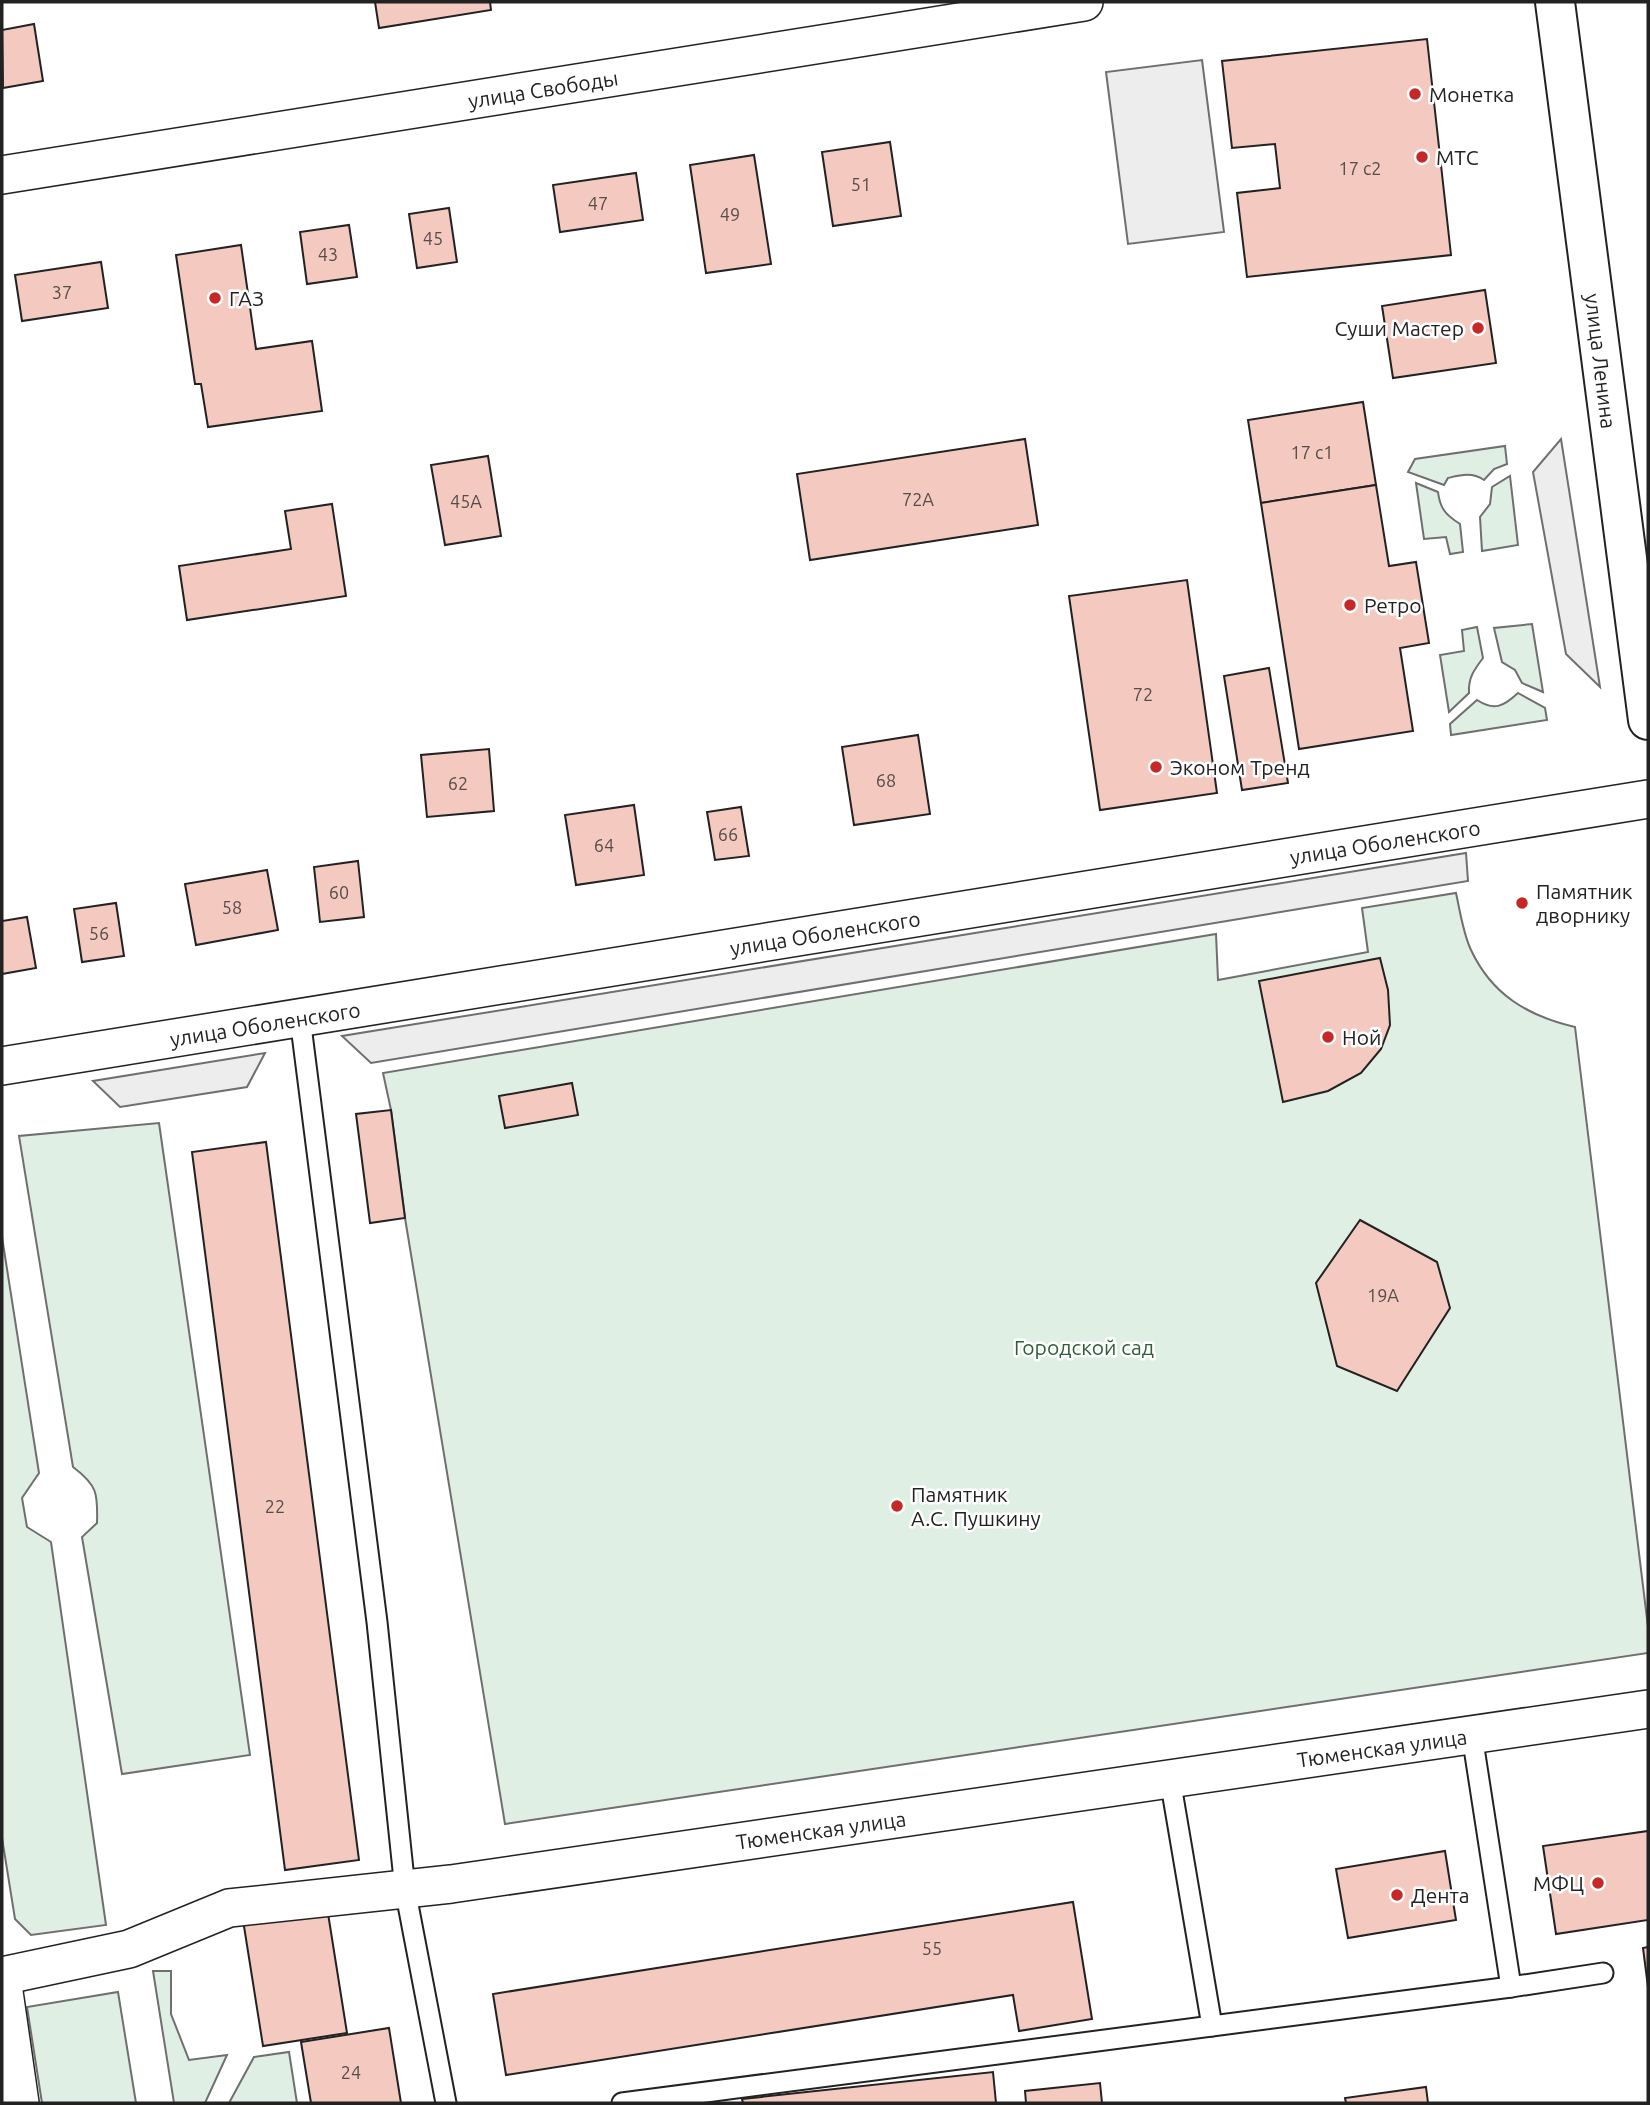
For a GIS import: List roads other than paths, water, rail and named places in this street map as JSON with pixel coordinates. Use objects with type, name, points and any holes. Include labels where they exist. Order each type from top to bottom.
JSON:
[{"type":"main road","name":"улица Ленина","points":[[1555,2],[1648,720]]},
{"type":"street","name":"улица Свободы","points":[[2,175],[1084,2]]},
{"type":"street","name":"улица Оболенского","points":[[2,1066],[1648,799]]},
{"type":"street","name":"Тюменская улица","points":[[2,1977],[129,1949],[229,1908],[476,1881],[1648,1709]]},
{"type":"street","points":[[2,1977],[20,2103]]},
{"type":"lane","points":[[300,1018],[377,1622],[405,1889],[446,2103]]},
{"type":"lane","points":[[1472,1735],[1511,1987]]},
{"type":"lane","points":[[1170,1779],[1212,2026]]},
{"type":"lane","points":[[622,2103],[1603,1973]]},
{"type":"place","name":"Монетка","points":[[1415,94]]},
{"type":"place","name":"МТС","points":[[1422,157]]},
{"type":"place","name":"ГАЗ","points":[[215,298]]},
{"type":"place","name":"Суши Мастер","points":[[1478,328]]},
{"type":"place","name":"Ретро","points":[[1350,605]]},
{"type":"place","name":"Эконом Тренд","points":[[1156,767]]},
{"type":"place","name":"Памятник дворнику","points":[[1522,903]]},
{"type":"place","name":"Ной","points":[[1328,1037]]},
{"type":"place","name":"Памятник А.С. Пушкину","points":[[897,1506]]},
{"type":"place","name":"МФЦ","points":[[1598,1883]]},
{"type":"place","name":"Дента","points":[[1397,1895]]},
{"type":"park label","name":"Городской сад","points":[[1084,1347]]}]
